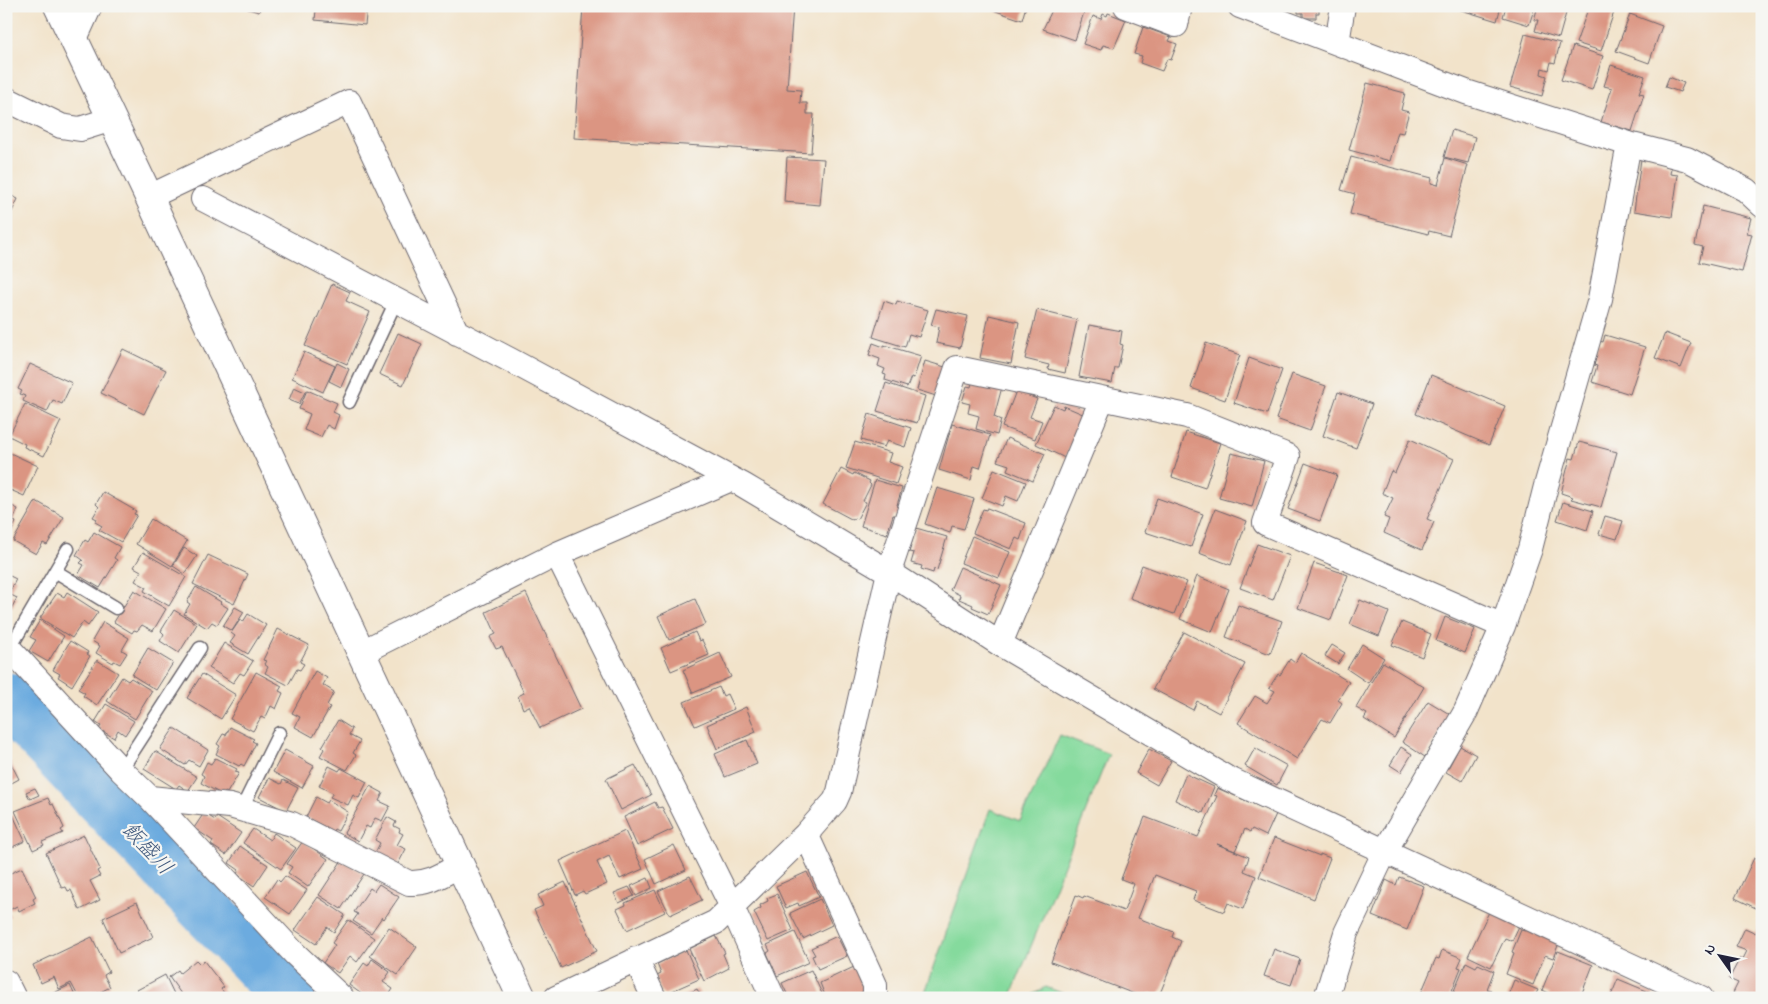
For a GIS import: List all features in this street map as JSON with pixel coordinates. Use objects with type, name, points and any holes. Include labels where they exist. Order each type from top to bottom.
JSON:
[{"type":"street","points":[[58,6],[149,197],[522,998]]},
{"type":"street","points":[[74,41],[90,6]]},
{"type":"street","points":[[1126,6],[1176,25],[1180,6]]},
{"type":"street","points":[[1240,6],[1466,92],[1629,144],[1687,159],[1746,190],[1762,204]]},
{"type":"street","points":[[1337,42],[1343,6]]},
{"type":"street","points":[[6,99],[61,126],[80,129],[112,119]]},
{"type":"street","points":[[149,197],[349,102],[457,333]]},
{"type":"street","points":[[1326,998],[1346,933],[1385,851],[1466,711],[1503,626],[1530,549],[1546,486],[1600,299],[1629,144]]},
{"type":"street","points":[[203,199],[731,478],[889,572],[1000,644],[1228,778],[1701,998]]},
{"type":"street","points":[[556,998],[716,922],[806,834],[835,801],[839,792],[889,572],[957,368],[1186,416],[1288,456],[1265,523],[1503,626]]},
{"type":"street","points":[[1000,644],[1102,399]]},
{"type":"street","points":[[360,653],[557,554],[731,478]]},
{"type":"street","points":[[557,554],[732,907],[773,998]]},
{"type":"street","points":[[8,647],[295,954],[342,998]]},
{"type":"street","points":[[150,798],[230,806],[292,824],[409,883],[421,884],[460,865]]},
{"type":"street","points":[[806,834],[875,984],[875,998]]},
{"type":"street","points":[[636,959],[654,998]]},
{"type":"street","points":[[6,982],[14,998]]},
{"type":"lane","points":[[349,402],[396,301]]},
{"type":"lane","points":[[8,647],[68,549]]},
{"type":"lane","points":[[55,572],[116,608]]},
{"type":"lane","points":[[121,770],[200,648]]},
{"type":"lane","points":[[241,810],[279,733]]},
{"type":"green space","points":[[1060,735],[1109,754],[1010,998],[923,998],[990,809],[1020,821]]},
{"type":"green space","points":[[1046,987],[1075,998],[1027,998]]},
{"type":"building","points":[[249,6],[261,6],[259,12],[248,9]]},
{"type":"building","points":[[293,6],[367,6],[365,25],[315,20],[316,10],[293,8]]},
{"type":"building","points":[[583,6],[793,6],[787,89],[801,90],[800,103],[807,103],[807,114],[814,114],[811,153],[574,138]]},
{"type":"building","points":[[988,6],[1026,6],[1022,20],[987,8]]},
{"type":"building","points":[[1054,6],[1086,6],[1075,40],[1043,29]]},
{"type":"building","points":[[1298,6],[1319,6],[1319,13],[1316,13],[1316,18],[1303,18],[1303,13],[1298,13]]},
{"type":"building","points":[[1459,6],[1501,6],[1497,21],[1458,9]]},
{"type":"building","points":[[1506,6],[1535,6],[1529,25],[1503,17]]},
{"type":"building","points":[[1538,6],[1545,8],[1545,6],[1568,6],[1559,38],[1535,31],[1538,20],[1534,20]]},
{"type":"building","points":[[1589,6],[1616,6],[1601,51],[1576,43]]},
{"type":"building","points":[[1108,13],[1126,20],[1114,48],[1103,45],[1101,50],[1083,44],[1093,16],[1101,19],[1103,14],[1107,16]]},
{"type":"building","points":[[1630,14],[1662,26],[1649,63],[1616,51]]},
{"type":"building","points":[[1143,27],[1171,37],[1169,41],[1177,44],[1171,60],[1167,59],[1162,71],[1140,63],[1142,56],[1134,54]]},
{"type":"building","points":[[1525,34],[1560,43],[1555,63],[1551,62],[1549,70],[1542,68],[1541,74],[1547,76],[1542,96],[1510,87]]},
{"type":"building","points":[[1573,46],[1603,56],[1592,90],[1561,80]]},
{"type":"building","points":[[1611,65],[1645,76],[1639,93],[1644,94],[1632,131],[1601,122],[1612,88],[1604,86]]},
{"type":"building","points":[[1669,77],[1684,83],[1680,92],[1665,87]]},
{"type":"building","points":[[1367,83],[1405,93],[1401,110],[1409,112],[1403,133],[1398,132],[1390,161],[1349,150]]},
{"type":"building","points":[[1452,130],[1475,137],[1468,163],[1444,157]]},
{"type":"building","points":[[787,157],[824,159],[820,205],[784,202]]},
{"type":"building","points":[[1351,157],[1432,178],[1431,183],[1438,185],[1445,158],[1468,165],[1449,236],[1429,231],[1428,234],[1350,214],[1355,194],[1341,190]]},
{"type":"building","points":[[1641,159],[1657,161],[1671,168],[1670,174],[1678,175],[1672,217],[1634,211]]},
{"type":"building","points":[[6,193],[18,199],[6,224]]},
{"type":"building","points":[[1703,206],[1751,218],[1747,233],[1752,234],[1742,272],[1699,262],[1703,247],[1695,245]]},
{"type":"building","points":[[332,284],[350,292],[346,301],[370,312],[347,364],[305,346]]},
{"type":"building","points":[[884,301],[896,305],[897,301],[928,310],[919,337],[909,334],[905,347],[873,337]]},
{"type":"building","points":[[936,309],[968,316],[960,348],[936,343],[939,327],[931,325]]},
{"type":"building","points":[[1037,310],[1077,320],[1065,373],[1048,369],[1049,365],[1025,359]]},
{"type":"building","points":[[989,315],[1019,322],[1011,364],[980,358]]},
{"type":"building","points":[[1089,325],[1122,331],[1120,344],[1123,345],[1118,368],[1115,368],[1112,383],[1079,377]]},
{"type":"building","points":[[398,333],[422,344],[403,385],[379,374]]},
{"type":"building","points":[[1665,333],[1691,343],[1681,368],[1655,358]]},
{"type":"building","points":[[1605,335],[1645,347],[1630,394],[1592,382],[1597,366],[1594,365],[1597,354],[1595,353],[1599,341],[1603,342]]},
{"type":"building","points":[[873,343],[921,356],[914,378],[911,377],[907,387],[885,380],[886,375],[883,374],[885,369],[878,366],[880,359],[869,355]]},
{"type":"building","points":[[1206,343],[1240,355],[1225,400],[1191,388]]},
{"type":"building","points":[[123,349],[166,370],[144,414],[101,393]]},
{"type":"building","points":[[304,352],[335,366],[323,392],[292,378]]},
{"type":"building","points":[[1249,358],[1282,370],[1267,414],[1234,403]]},
{"type":"building","points":[[925,361],[945,367],[936,396],[917,390]]},
{"type":"building","points":[[337,363],[349,369],[341,387],[329,381]]},
{"type":"building","points":[[30,364],[72,383],[62,404],[53,400],[47,412],[23,401],[25,396],[20,394],[22,391],[18,389]]},
{"type":"building","points":[[1292,374],[1326,386],[1310,431],[1276,419]]},
{"type":"building","points":[[1431,375],[1505,406],[1489,445],[1416,414]]},
{"type":"building","points":[[973,378],[1002,387],[994,417],[1001,420],[997,435],[976,429],[979,416],[968,413],[970,404],[962,402],[967,386],[971,387]]},
{"type":"building","points":[[886,383],[925,396],[917,423],[877,411]]},
{"type":"building","points":[[294,387],[305,392],[299,404],[289,400]]},
{"type":"building","points":[[307,390],[337,403],[333,412],[339,415],[334,429],[327,425],[321,437],[304,430],[310,414],[299,409]]},
{"type":"building","points":[[1016,391],[1037,399],[1030,417],[1042,421],[1035,439],[1002,427]]},
{"type":"building","points":[[1338,392],[1372,404],[1356,448],[1323,436]]},
{"type":"building","points":[[25,404],[61,421],[44,456],[24,447],[25,444],[9,436]]},
{"type":"building","points":[[1054,405],[1063,409],[1064,406],[1085,415],[1065,458],[1036,444]]},
{"type":"building","points":[[869,414],[911,428],[905,447],[887,441],[884,447],[861,440]]},
{"type":"building","points":[[952,424],[990,435],[980,468],[974,466],[971,480],[939,470]]},
{"type":"building","points":[[1186,432],[1220,443],[1205,488],[1172,477]]},
{"type":"building","points":[[1007,438],[1045,454],[1033,481],[1007,470],[1009,465],[997,461]]},
{"type":"building","points":[[1410,439],[1454,459],[1427,519],[1434,522],[1422,550],[1384,533],[1389,519],[1384,517],[1393,498],[1382,493],[1391,471],[1395,473]]},
{"type":"building","points":[[855,442],[891,453],[888,462],[902,467],[896,484],[846,468]]},
{"type":"building","points":[[1579,442],[1617,452],[1601,507],[1571,499],[1573,497],[1561,493],[1570,458],[1574,459]]},
{"type":"building","points":[[6,451],[38,466],[24,496],[6,488]]},
{"type":"building","points":[[1231,453],[1264,461],[1252,507],[1219,498]]},
{"type":"building","points":[[1305,463],[1337,475],[1320,521],[1288,509]]},
{"type":"building","points":[[841,469],[870,481],[871,485],[863,501],[866,502],[857,519],[854,518],[853,520],[823,504]]},
{"type":"building","points":[[994,469],[1026,482],[1018,501],[1006,496],[1002,506],[982,498]]},
{"type":"building","points":[[875,480],[902,488],[897,505],[901,506],[897,516],[893,515],[887,534],[861,526]]},
{"type":"building","points":[[937,488],[974,499],[964,529],[952,526],[950,533],[925,524]]},
{"type":"building","points":[[103,492],[136,511],[134,514],[137,515],[121,542],[99,530],[102,526],[95,522],[97,519],[93,517],[99,507],[96,504]]},
{"type":"building","points":[[1157,498],[1203,514],[1191,547],[1145,532]]},
{"type":"building","points":[[36,501],[64,517],[47,545],[43,543],[36,554],[13,541]]},
{"type":"building","points":[[1563,502],[1593,511],[1587,530],[1557,520]]},
{"type":"building","points":[[6,503],[18,509],[13,521],[16,522],[6,543]]},
{"type":"building","points":[[987,508],[1026,523],[1020,540],[1016,538],[1011,549],[973,533],[983,509],[986,510]]},
{"type":"building","points":[[1215,509],[1247,521],[1231,565],[1199,553]]},
{"type":"building","points":[[1605,516],[1623,521],[1617,539],[1599,534]]},
{"type":"building","points":[[151,519],[187,541],[172,566],[136,544]]},
{"type":"building","points":[[916,528],[947,537],[937,570],[934,569],[933,573],[921,569],[922,566],[911,563],[914,553],[909,552]]},
{"type":"building","points":[[94,532],[120,547],[114,558],[117,560],[100,588],[78,575],[84,565],[80,563],[83,560],[76,555],[85,540],[88,542]]},
{"type":"building","points":[[972,536],[1010,552],[999,578],[961,563]]},
{"type":"building","points":[[1257,544],[1290,556],[1273,600],[1240,588]]},
{"type":"building","points":[[184,548],[197,556],[185,574],[173,566]]},
{"type":"building","points":[[143,552],[186,577],[169,606],[144,591],[146,587],[135,581],[141,571],[134,567]]},
{"type":"building","points":[[208,555],[248,574],[234,604],[193,584]]},
{"type":"building","points":[[1314,563],[1348,575],[1331,620],[1298,608]]},
{"type":"building","points":[[1142,565],[1187,582],[1174,614],[1130,598]]},
{"type":"building","points":[[960,567],[1001,585],[988,614],[959,599],[960,595],[950,590]]},
{"type":"building","points":[[6,574],[16,579],[9,594],[17,598],[6,618]]},
{"type":"building","points":[[1197,576],[1229,589],[1212,632],[1180,619]]},
{"type":"building","points":[[196,587],[228,608],[217,625],[212,622],[207,628],[184,614],[190,604],[187,602]]},
{"type":"building","points":[[134,590],[166,609],[153,631],[142,625],[137,631],[134,630],[132,633],[114,622]]},
{"type":"building","points":[[67,592],[98,612],[88,626],[83,622],[72,638],[40,618],[57,593],[64,597]]},
{"type":"building","points":[[526,593],[581,709],[540,728],[529,706],[523,709],[518,696],[524,693],[502,647],[496,649],[490,637],[496,634],[486,612]]},
{"type":"building","points":[[695,599],[706,624],[669,640],[658,616]]},
{"type":"building","points":[[1360,600],[1389,612],[1379,636],[1350,624]]},
{"type":"building","points":[[1238,605],[1282,621],[1270,654],[1226,637]]},
{"type":"building","points":[[235,607],[244,612],[232,631],[223,626]]},
{"type":"building","points":[[174,610],[197,624],[179,653],[160,641],[164,634],[161,631]]},
{"type":"building","points":[[248,614],[266,625],[248,654],[230,643],[235,636],[231,633],[240,620],[243,622]]},
{"type":"building","points":[[1445,617],[1475,629],[1465,653],[1436,641]]},
{"type":"building","points":[[40,620],[64,636],[48,662],[29,651],[36,640],[30,637]]},
{"type":"building","points":[[103,622],[129,638],[122,650],[127,653],[120,664],[114,661],[113,663],[96,653],[100,646],[92,641]]},
{"type":"building","points":[[1402,622],[1431,634],[1422,657],[1392,645]]},
{"type":"building","points":[[278,629],[309,645],[300,662],[304,664],[300,670],[297,669],[288,685],[265,673],[268,667],[264,664],[266,661],[263,660]]},
{"type":"building","points":[[695,632],[699,641],[702,640],[709,655],[671,671],[661,648]]},
{"type":"building","points":[[1184,632],[1245,664],[1219,713],[1197,701],[1193,710],[1153,689]]},
{"type":"building","points":[[70,641],[88,652],[87,654],[90,656],[72,686],[58,677],[60,674],[53,670]]},
{"type":"building","points":[[224,643],[253,661],[244,675],[240,673],[233,683],[209,668]]},
{"type":"building","points":[[1362,644],[1384,658],[1368,683],[1347,669]]},
{"type":"building","points":[[1332,645],[1345,653],[1338,664],[1325,656]]},
{"type":"building","points":[[148,648],[173,663],[156,690],[132,675]]},
{"type":"building","points":[[720,653],[731,677],[693,693],[683,670]]},
{"type":"building","points":[[1301,653],[1349,682],[1338,700],[1342,703],[1330,723],[1322,719],[1297,759],[1238,723],[1255,696],[1267,703],[1275,691],[1269,688],[1278,674],[1280,675],[1290,659],[1295,663]]},
{"type":"building","points":[[97,660],[118,673],[97,705],[83,696],[85,693],[78,689]]},
{"type":"building","points":[[1383,662],[1424,687],[1394,738],[1364,719],[1367,714],[1356,708]]},
{"type":"building","points":[[315,671],[327,678],[323,685],[334,692],[327,705],[330,707],[313,737],[295,727],[300,717],[292,713]]},
{"type":"building","points":[[256,672],[282,686],[279,691],[283,693],[276,709],[271,706],[265,719],[261,717],[253,731],[230,719]]},
{"type":"building","points":[[202,674],[236,695],[221,719],[187,698]]},
{"type":"building","points":[[122,677],[128,681],[131,678],[152,691],[135,719],[107,701]]},
{"type":"building","points":[[719,687],[723,696],[727,694],[734,709],[695,726],[684,702]]},
{"type":"building","points":[[1428,701],[1451,715],[1425,757],[1402,742]]},
{"type":"building","points":[[106,704],[134,721],[125,735],[118,730],[114,738],[99,729],[101,726],[95,722]]},
{"type":"building","points":[[746,707],[756,732],[717,749],[707,725]]},
{"type":"building","points":[[338,720],[352,729],[349,735],[360,741],[353,753],[356,755],[347,770],[320,756],[324,749],[322,747]]},
{"type":"building","points":[[230,727],[254,739],[252,741],[256,743],[244,766],[241,764],[239,766],[216,754],[220,746],[217,744],[223,734],[226,735]]},
{"type":"building","points":[[174,728],[208,750],[199,766],[189,760],[185,765],[160,749]]},
{"type":"building","points":[[747,740],[757,764],[725,777],[715,754]]},
{"type":"building","points":[[1460,746],[1476,755],[1462,781],[1446,772]]},
{"type":"building","points":[[1401,747],[1412,754],[1401,772],[1390,765]]},
{"type":"building","points":[[1255,748],[1287,766],[1277,785],[1245,766]]},
{"type":"building","points":[[1149,749],[1171,761],[1157,785],[1136,773]]},
{"type":"building","points":[[285,750],[314,766],[302,788],[273,772]]},
{"type":"building","points":[[155,751],[197,777],[188,791],[179,785],[176,789],[144,769]]},
{"type":"building","points":[[6,754],[19,779],[6,786]]},
{"type":"building","points":[[215,758],[237,769],[235,772],[239,773],[227,793],[225,792],[223,795],[201,783],[204,776],[201,774],[207,762],[211,764]]},
{"type":"building","points":[[635,765],[651,795],[621,810],[606,779]]},
{"type":"building","points":[[329,766],[339,771],[341,768],[367,782],[359,798],[353,795],[348,805],[330,797],[333,793],[319,786]]},
{"type":"building","points":[[1186,774],[1214,787],[1203,813],[1175,800]]},
{"type":"building","points":[[269,778],[281,784],[283,780],[298,788],[286,811],[259,797]]},
{"type":"building","points":[[370,786],[383,793],[379,801],[390,806],[382,821],[375,818],[370,828],[366,826],[358,841],[344,833]]},
{"type":"building","points":[[35,788],[39,795],[30,799],[26,792]]},
{"type":"building","points":[[1217,788],[1276,814],[1266,836],[1252,829],[1250,832],[1245,829],[1235,851],[1217,844],[1249,857],[1244,871],[1256,876],[1243,909],[1228,903],[1224,912],[1193,900],[1196,891],[1155,875],[1138,918],[1174,932],[1172,937],[1181,941],[1159,996],[1150,993],[1148,998],[1145,998],[1051,962],[1076,895],[1083,898],[1084,896],[1124,911],[1134,884],[1121,879],[1145,817],[1198,837],[1217,796],[1214,795]]},
{"type":"building","points":[[316,797],[327,803],[329,800],[348,812],[338,831],[334,829],[333,831],[306,817]]},
{"type":"building","points":[[48,798],[51,805],[53,804],[64,828],[61,830],[63,833],[42,842],[44,845],[33,850],[15,811]]},
{"type":"building","points":[[655,802],[658,808],[662,807],[673,829],[637,846],[624,817]]},
{"type":"building","points":[[204,813],[215,820],[217,817],[241,833],[226,855],[211,845],[213,841],[194,828]]},
{"type":"building","points":[[6,814],[8,817],[13,815],[25,841],[6,850]]},
{"type":"building","points":[[387,817],[396,822],[394,826],[400,829],[399,832],[403,834],[397,845],[406,849],[398,864],[375,853],[380,843],[375,840]]},
{"type":"building","points":[[253,829],[270,840],[274,833],[296,848],[281,869],[243,843]]},
{"type":"building","points":[[625,831],[643,869],[620,879],[609,856],[597,862],[607,884],[585,894],[583,891],[575,895],[560,861]]},
{"type":"building","points":[[84,835],[100,869],[97,871],[100,876],[90,881],[100,900],[80,910],[71,890],[68,891],[66,887],[62,888],[46,853]]},
{"type":"building","points":[[1274,838],[1330,858],[1314,899],[1259,877]]},
{"type":"building","points":[[303,841],[328,859],[308,887],[288,873],[292,867],[287,864]]},
{"type":"building","points":[[674,845],[686,870],[656,884],[645,859]]},
{"type":"building","points":[[240,846],[268,865],[254,886],[237,874],[239,870],[229,863]]},
{"type":"building","points":[[1754,858],[1762,862],[1762,911],[1735,898]]},
{"type":"building","points":[[342,860],[364,874],[341,909],[319,895]]},
{"type":"building","points":[[22,868],[36,897],[33,899],[35,903],[19,911],[17,906],[7,911],[10,916],[6,918],[6,875]]},
{"type":"building","points":[[807,872],[819,897],[799,906],[798,903],[786,908],[776,886]]},
{"type":"building","points":[[285,876],[307,890],[290,914],[265,897],[277,879],[280,882]]},
{"type":"building","points":[[690,876],[702,900],[670,915],[658,891]]},
{"type":"building","points":[[1399,877],[1424,886],[1407,930],[1372,916],[1386,880],[1396,885]]},
{"type":"building","points":[[648,878],[652,888],[636,896],[631,886]]},
{"type":"building","points":[[565,882],[597,951],[561,968],[534,910],[543,906],[538,895]]},
{"type":"building","points":[[379,884],[399,897],[384,919],[382,917],[371,933],[353,921],[358,914],[354,912],[370,888],[374,891]]},
{"type":"building","points":[[629,887],[634,896],[619,903],[614,893]]},
{"type":"building","points":[[655,890],[665,912],[627,930],[617,909],[626,905],[625,903]]},
{"type":"building","points":[[777,894],[793,930],[768,941],[754,912],[761,908],[760,905],[768,901],[767,898]]},
{"type":"building","points":[[318,897],[345,915],[334,932],[327,927],[316,944],[295,930]]},
{"type":"building","points":[[820,899],[832,925],[803,939],[790,913]]},
{"type":"building","points":[[137,902],[153,937],[119,953],[103,918]]},
{"type":"building","points":[[1489,912],[1521,922],[1512,941],[1505,938],[1491,967],[1468,956]]},
{"type":"building","points":[[348,920],[374,938],[357,962],[350,956],[338,973],[323,963],[335,945],[332,943]]},
{"type":"building","points":[[1527,926],[1559,943],[1553,958],[1545,955],[1533,985],[1506,974],[1521,930],[1525,931]]},
{"type":"building","points":[[389,927],[417,947],[398,975],[370,956]]},
{"type":"building","points":[[1759,927],[1762,928],[1762,998],[1743,998],[1733,993],[1738,983],[1729,979],[1740,958],[1743,959],[1747,951],[1736,947],[1745,928],[1756,933]]},
{"type":"building","points":[[795,932],[809,962],[777,976],[767,953],[770,951],[767,945]]},
{"type":"building","points":[[716,936],[725,953],[723,954],[729,968],[704,981],[689,949]]},
{"type":"building","points":[[837,936],[847,956],[818,969],[812,956],[815,955],[811,948]]},
{"type":"building","points":[[92,937],[109,972],[104,975],[110,987],[89,998],[79,998],[71,983],[59,989],[54,977],[41,983],[33,965]]},
{"type":"building","points":[[1274,949],[1300,959],[1291,985],[1264,976]]},
{"type":"building","points":[[686,950],[699,979],[663,995],[655,977],[661,974],[657,964]]},
{"type":"building","points":[[1442,950],[1462,958],[1458,967],[1461,968],[1449,998],[1419,998],[1436,958],[1439,959]]},
{"type":"building","points":[[1558,951],[1593,965],[1580,998],[1553,998],[1548,996],[1549,993],[1542,990]]},
{"type":"building","points":[[372,959],[390,972],[383,982],[393,989],[387,998],[367,998],[349,985],[364,963],[368,966]]},
{"type":"building","points":[[196,960],[200,964],[204,961],[224,987],[221,989],[225,994],[221,998],[184,998],[169,977],[178,970],[180,973]]},
{"type":"building","points":[[1466,962],[1476,967],[1478,964],[1494,971],[1487,989],[1491,990],[1488,998],[1451,998]]},
{"type":"building","points":[[854,967],[864,991],[856,995],[858,998],[826,998],[820,983]]},
{"type":"building","points":[[811,970],[824,998],[789,998],[782,983]]},
{"type":"building","points":[[165,975],[176,998],[140,998],[137,990]]},
{"type":"building","points":[[1618,979],[1654,994],[1652,998],[1610,998]]},
{"type":"building","points":[[1514,980],[1538,990],[1534,998],[1507,998]]},
{"type":"building","points":[[70,985],[76,998],[44,998]]},
{"type":"building","points":[[697,989],[702,998],[679,998]]},
{"type":"waterway","name":"飯盛川","points":[[6,699],[290,998]]}]
